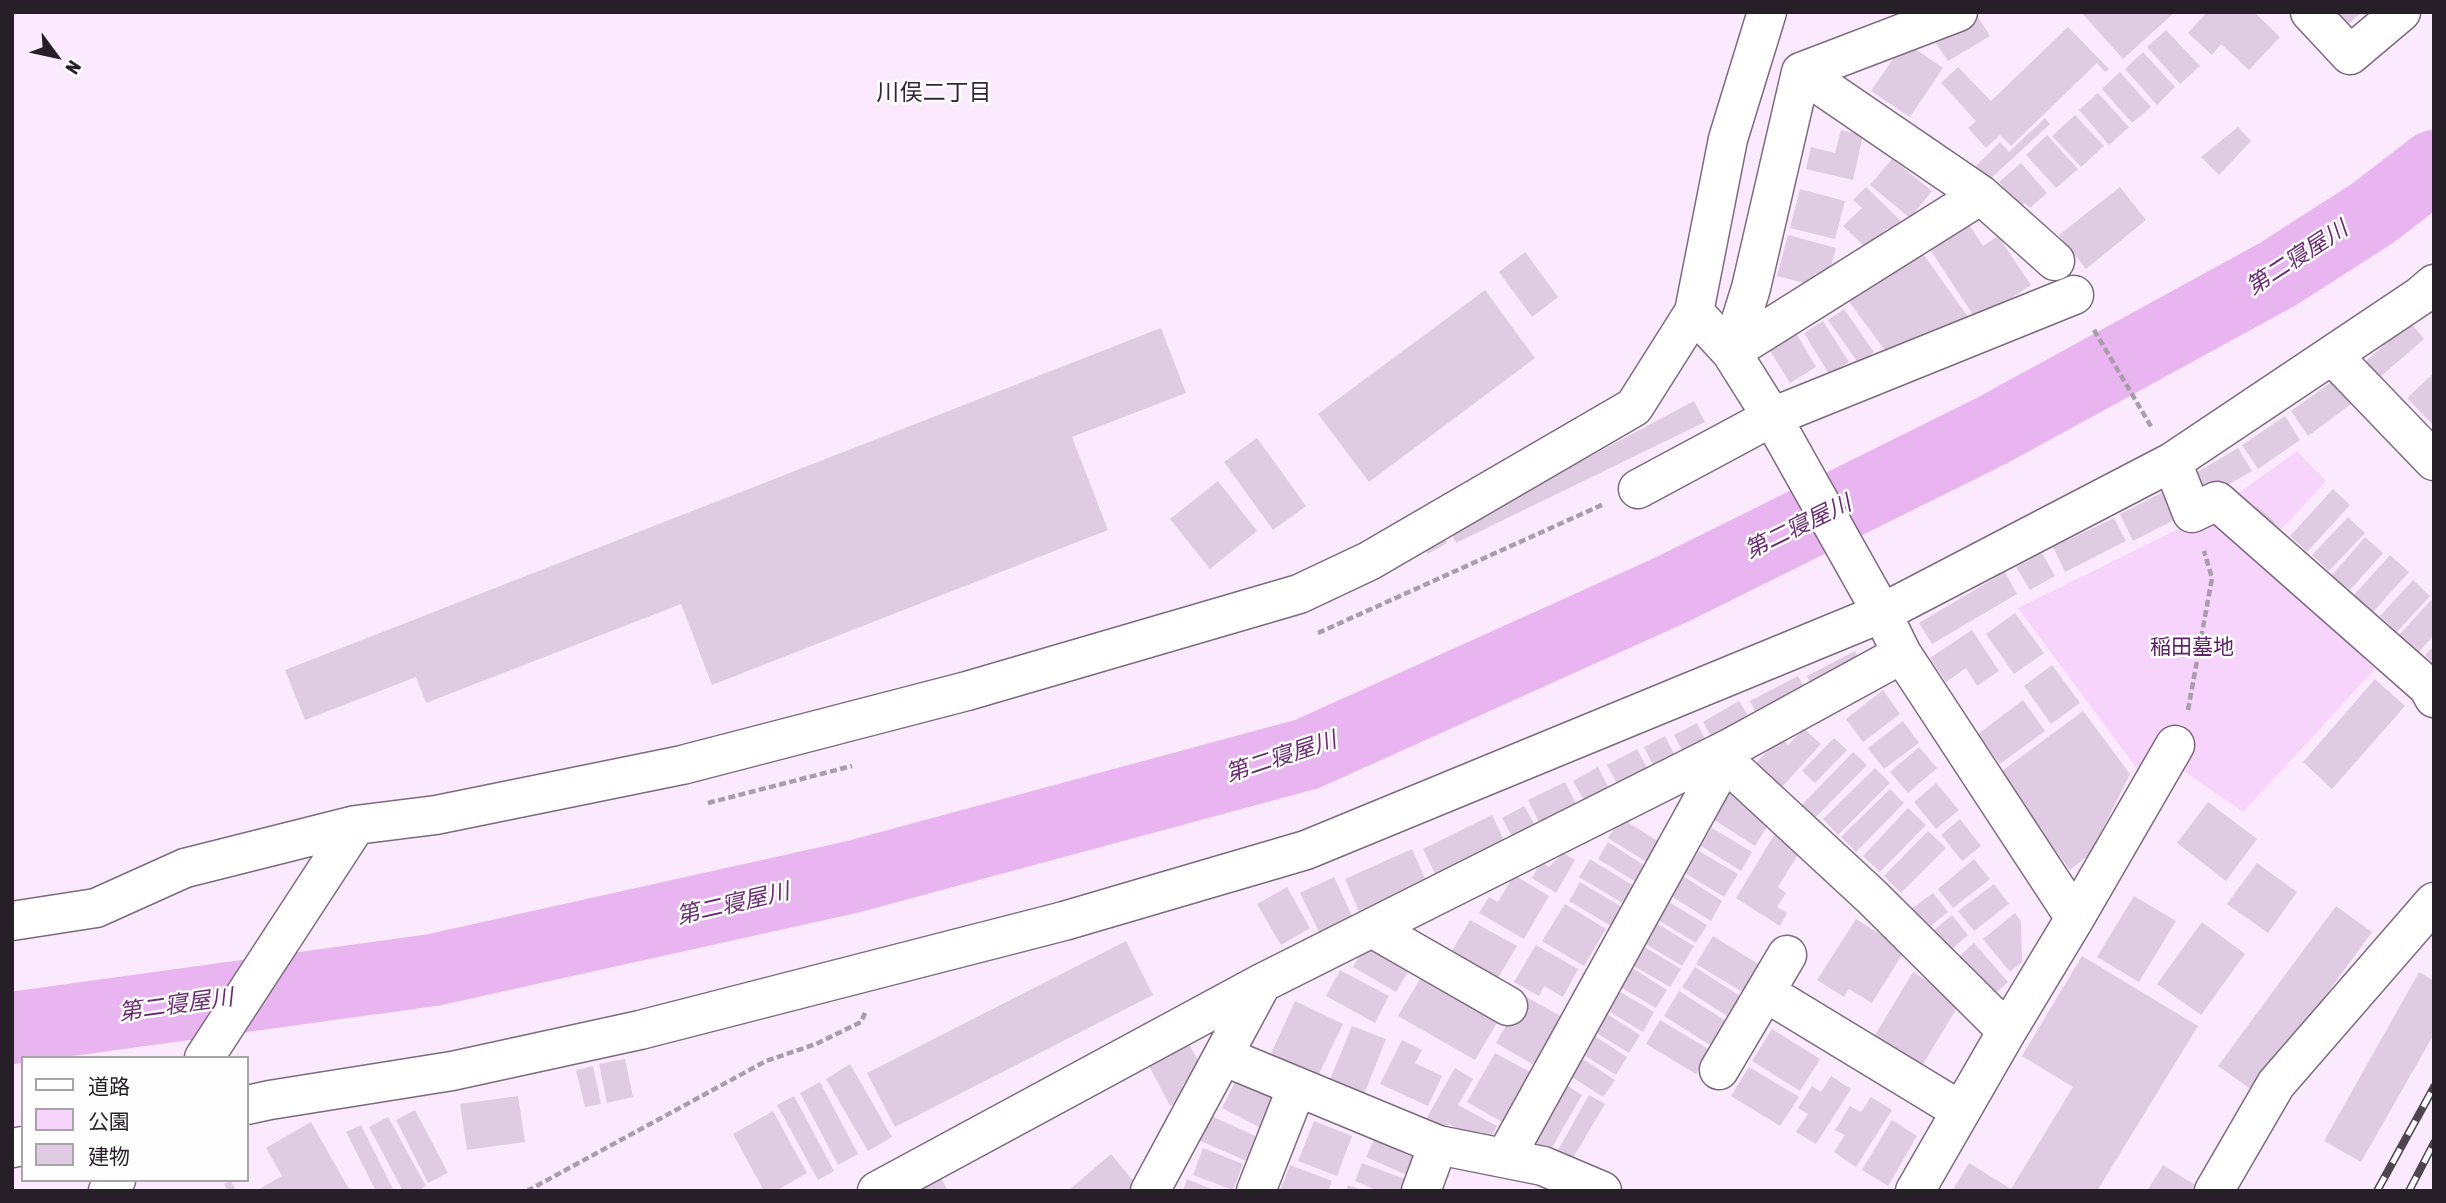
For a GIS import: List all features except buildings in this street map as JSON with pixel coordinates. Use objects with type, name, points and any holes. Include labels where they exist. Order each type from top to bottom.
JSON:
[{"type":"street","points":[[12,921],[96,908],[185,868],[356,825],[436,815],[682,765],[967,691],[1299,594],[1369,561],[1634,407],[1694,312],[1728,139],[1767,12]]},
{"type":"street","points":[[1801,72],[1958,12]]},
{"type":"street","points":[[2310,12],[2350,55],[2401,12]]},
{"type":"street","points":[[1731,352],[1751,288],[1801,72]]},
{"type":"street","points":[[1801,72],[1981,195],[2054,261]]},
{"type":"street","points":[[1731,352],[1981,195]]},
{"type":"street","points":[[248,1105],[452,1071],[640,1030],[1064,921],[1306,850],[1882,613],[2172,462],[2434,284]]},
{"type":"street","points":[[1638,489],[1772,417],[2074,295]]},
{"type":"street","points":[[1694,312],[1731,352],[1772,417],[1882,613],[1902,654],[2075,918]]},
{"type":"street","points":[[2332,355],[2434,461]]},
{"type":"street","points":[[2172,462],[2192,513],[2217,501],[2428,687],[2434,698]]},
{"type":"street","points":[[877,1191],[1262,983],[1728,754],[1902,654]]},
{"type":"street","points":[[1915,1191],[2175,745]]},
{"type":"street","points":[[1728,754],[2007,1031]]},
{"type":"street","points":[[1505,1158],[1728,754]]},
{"type":"street","points":[[205,1056],[356,825]]},
{"type":"street","points":[[2214,1191],[2276,1084],[2434,902]]},
{"type":"street","points":[[1371,928],[1508,1006]]},
{"type":"street","points":[[1718,1070],[1787,955]]},
{"type":"street","points":[[1150,1191],[1262,983]]},
{"type":"street","points":[[1765,992],[1961,1111]]},
{"type":"street","points":[[1223,1055],[1438,1145],[1543,1166],[1602,1191]]},
{"type":"street","points":[[1256,1191],[1297,1087]]},
{"type":"street","points":[[1421,1191],[1438,1145]]},
{"type":"path","points":[[2074,295],[2172,462]]},
{"type":"path","points":[[2175,745],[2185,729],[2212,578],[2192,513]]},
{"type":"path","points":[[527,1191],[766,1061],[816,1044],[861,1022],[869,1006],[865,973]]},
{"type":"green space","name":"稲田墓地","points":[[2297,451],[2326,481],[2257,555],[2375,669],[2243,812],[2155,751],[2138,770],[2018,608],[2211,513]]},
{"type":"waterway","name":"第二寝屋川","points":[[12,1028],[433,970],[852,877],[1307,754],[1673,589],[1993,430],[2278,274],[2373,213],[2434,166]]},
{"type":"railway","points":[[2377,1191],[2434,1087]]},
{"type":"railway","points":[[2409,1191],[2434,1143]]},
{"type":"district","name":"川俣二丁目","points":[[934,93]]}]
